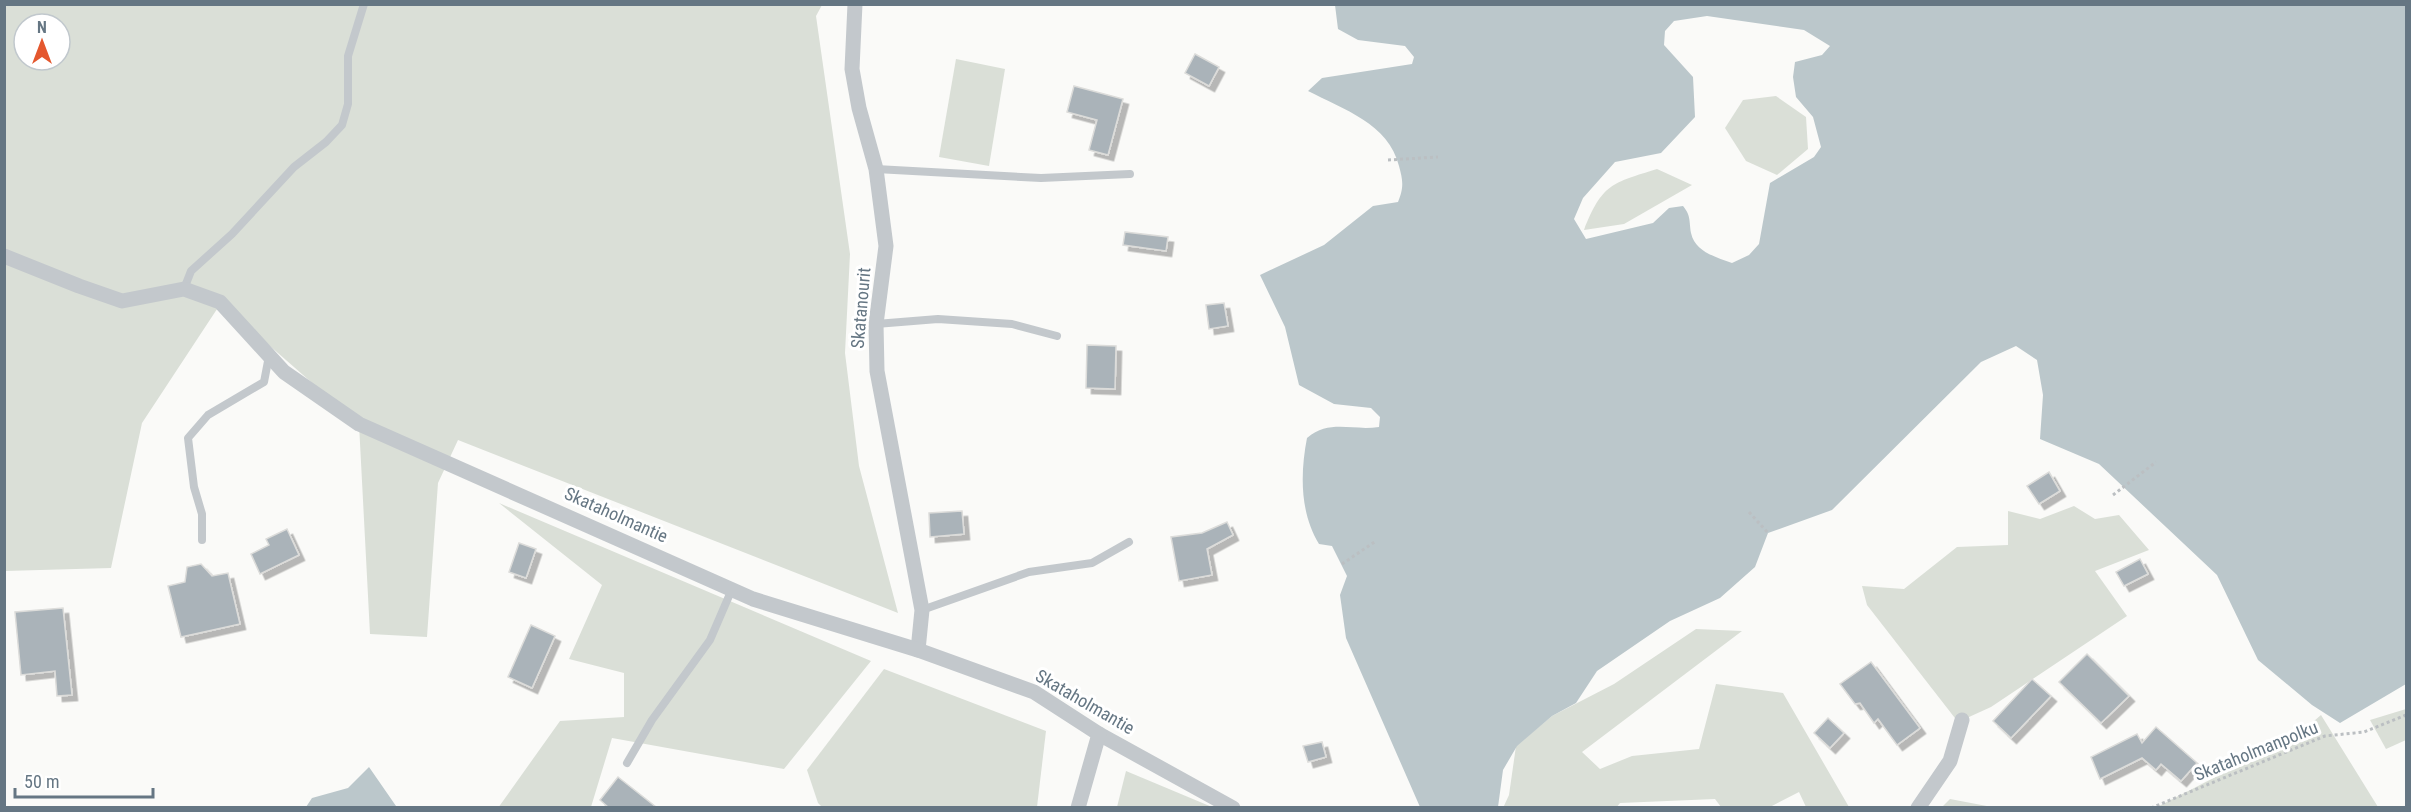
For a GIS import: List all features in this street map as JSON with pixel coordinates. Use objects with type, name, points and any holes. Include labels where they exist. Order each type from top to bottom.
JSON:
[{"type":"street","name":"Skatanourit","points":[[855,4],[852,69],[859,108],[876,169],[885,246],[876,324],[877,371],[922,610],[918,650]]},
{"type":"street","points":[[4,256],[122,301],[184,289]]},
{"type":"street","name":"Skataholmantie","points":[[184,289],[220,302],[284,372],[359,424],[753,599],[918,650],[1034,692],[1099,734],[1233,807]]},
{"type":"street","points":[[1918,807],[1950,761],[1962,720]]},
{"type":"street","points":[[1078,807],[1099,734]]},
{"type":"lane","points":[[184,289],[191,271],[232,234],[294,167],[326,142],[342,125],[348,104],[348,56],[364,4]]},
{"type":"lane","points":[[876,169],[1041,178],[1130,174]]},
{"type":"lane","points":[[876,324],[938,319],[959,320],[1012,324],[1057,336]]},
{"type":"lane","points":[[202,540],[202,514],[194,487],[188,438],[208,415],[264,382],[269,356]]},
{"type":"lane","points":[[922,610],[1029,572],[1092,563],[1129,542]]},
{"type":"lane","points":[[627,763],[652,720],[711,640],[732,589]]},
{"type":"path","points":[[1388,160],[1438,157]]},
{"type":"path","points":[[2113,495],[2156,462]]},
{"type":"path","points":[[1749,512],[1768,533]]},
{"type":"path","points":[[1342,564],[1376,541]]},
{"type":"path","name":"Skataholmanpolku","points":[[2151,807],[2325,736],[2364,732],[2406,715]]},
{"type":"shaded area","points":[[4,5],[822,5],[816,16],[850,254],[845,353],[859,466],[898,613],[458,440],[438,483],[427,637],[370,634],[359,424],[221,303],[142,423],[111,568],[5,571]]},
{"type":"shaded area","points":[[1335,5],[2406,5],[2406,684],[2340,723],[2312,705],[2258,660],[2217,575],[2099,464],[2040,439],[2043,395],[2037,360],[2016,346],[1981,362],[1832,510],[1768,533],[1755,567],[1720,598],[1670,621],[1597,671],[1576,703],[1552,716],[1517,746],[1503,770],[1498,807],[1420,807],[1346,638],[1340,595],[1347,576],[1332,546],[1319,544],[1308,519],[1303,493],[1303,465],[1307,438],[1316,432],[1333,427],[1379,427],[1380,417],[1371,408],[1334,404],[1299,385],[1285,327],[1260,275],[1324,245],[1373,206],[1398,202],[1400,197],[1402,184],[1400,171],[1394,151],[1385,139],[1363,120],[1308,91],[1322,78],[1412,64],[1414,57],[1405,46],[1358,40],[1338,29]],"holes":[[[1707,16],[1804,30],[1830,46],[1822,55],[1795,62],[1793,77],[1796,97],[1813,117],[1821,147],[1814,157],[1770,183],[1759,244],[1749,255],[1732,263],[1702,249],[1693,239],[1689,216],[1683,206],[1669,208],[1653,223],[1586,239],[1574,219],[1583,198],[1615,162],[1661,153],[1695,117],[1693,77],[1664,45],[1665,31],[1674,21]]]},
{"type":"shaded area","points":[[956,59],[1005,69],[989,166],[939,157]]},
{"type":"shaded area","points":[[1776,96],[1806,117],[1808,149],[1777,175],[1746,161],[1725,128],[1743,100]]},
{"type":"shaded area","points":[[1657,169],[1692,185],[1624,224],[1584,230],[1597,203],[1610,188],[1619,182]]},
{"type":"shaded area","points":[[499,503],[871,661],[784,769],[612,738],[591,807],[498,808],[560,721],[624,717],[624,673],[569,659],[602,585]]},
{"type":"shaded area","points":[[2074,506],[2095,519],[2119,515],[2149,550],[2095,571],[2127,616],[1991,707],[1958,722],[1867,605],[1862,586],[1904,589],[1957,547],[2008,545],[2008,511],[2040,519]]},
{"type":"shaded area","points":[[1696,629],[1742,631],[1582,752],[1600,769],[1632,756],[1699,749],[1716,684],[1783,693],[1849,807],[1806,807],[1799,792],[1770,807],[1721,807],[1715,799],[1620,803],[1616,808],[1503,808],[1509,795],[1516,746],[1552,716],[1614,684]]},
{"type":"shaded area","points":[[884,669],[1046,731],[1037,807],[823,808],[818,803],[807,770]]},
{"type":"shaded area","points":[[2406,709],[2406,740],[2386,749],[2370,720]]},
{"type":"shaded area","points":[[2321,715],[2378,807],[2157,807],[2239,765],[2286,745]]},
{"type":"shaded area","points":[[369,767],[396,806],[426,807],[306,807],[312,798],[348,788]]},
{"type":"shaded area","points":[[1126,771],[1212,807],[1117,807]]},
{"type":"shaded area","points":[[1950,799],[1992,807],[1942,807]]},
{"type":"building","points":[[1195,54],[1219,67],[1209,86],[1185,73]]},
{"type":"building","points":[[1074,86],[1123,99],[1108,155],[1089,150],[1097,120],[1067,112]]},
{"type":"building","points":[[1125,232],[1168,237],[1166,251],[1123,245]]},
{"type":"building","points":[[1224,303],[1228,326],[1209,329],[1206,305]]},
{"type":"building","points":[[1087,345],[1116,346],[1115,389],[1086,388]]},
{"type":"building","points":[[2049,472],[2060,491],[2039,504],[2027,486]]},
{"type":"building","points":[[962,511],[964,534],[930,537],[929,513]]},
{"type":"building","points":[[1227,522],[1233,535],[1207,549],[1212,575],[1179,581],[1171,537],[1202,533]]},
{"type":"building","points":[[287,529],[299,555],[260,574],[251,554],[269,545],[266,539]]},
{"type":"building","points":[[519,543],[536,549],[526,578],[509,572]]},
{"type":"building","points":[[2140,559],[2148,574],[2124,586],[2116,572]]},
{"type":"building","points":[[201,564],[212,576],[228,573],[240,624],[181,637],[168,586],[185,582],[187,567]]},
{"type":"building","points":[[63,608],[72,695],[57,696],[55,671],[21,675],[15,612]]},
{"type":"building","points":[[531,625],[555,636],[532,688],[508,677]]},
{"type":"building","points":[[2087,654],[2129,696],[2101,723],[2059,682]]},
{"type":"building","points":[[1871,662],[1920,728],[1897,745],[1878,719],[1874,723],[1860,703],[1855,704],[1840,684]]},
{"type":"building","points":[[2032,679],[2051,696],[2011,738],[1993,721]]},
{"type":"building","points":[[1828,718],[1844,733],[1830,748],[1814,733]]},
{"type":"building","points":[[2156,727],[2197,763],[2181,781],[2161,764],[2156,770],[2142,758],[2100,779],[2091,757],[2137,734],[2142,743]]},
{"type":"building","points":[[1322,742],[1326,757],[1308,762],[1303,746]]},
{"type":"building","points":[[618,777],[656,807],[608,807],[600,800]]}]
